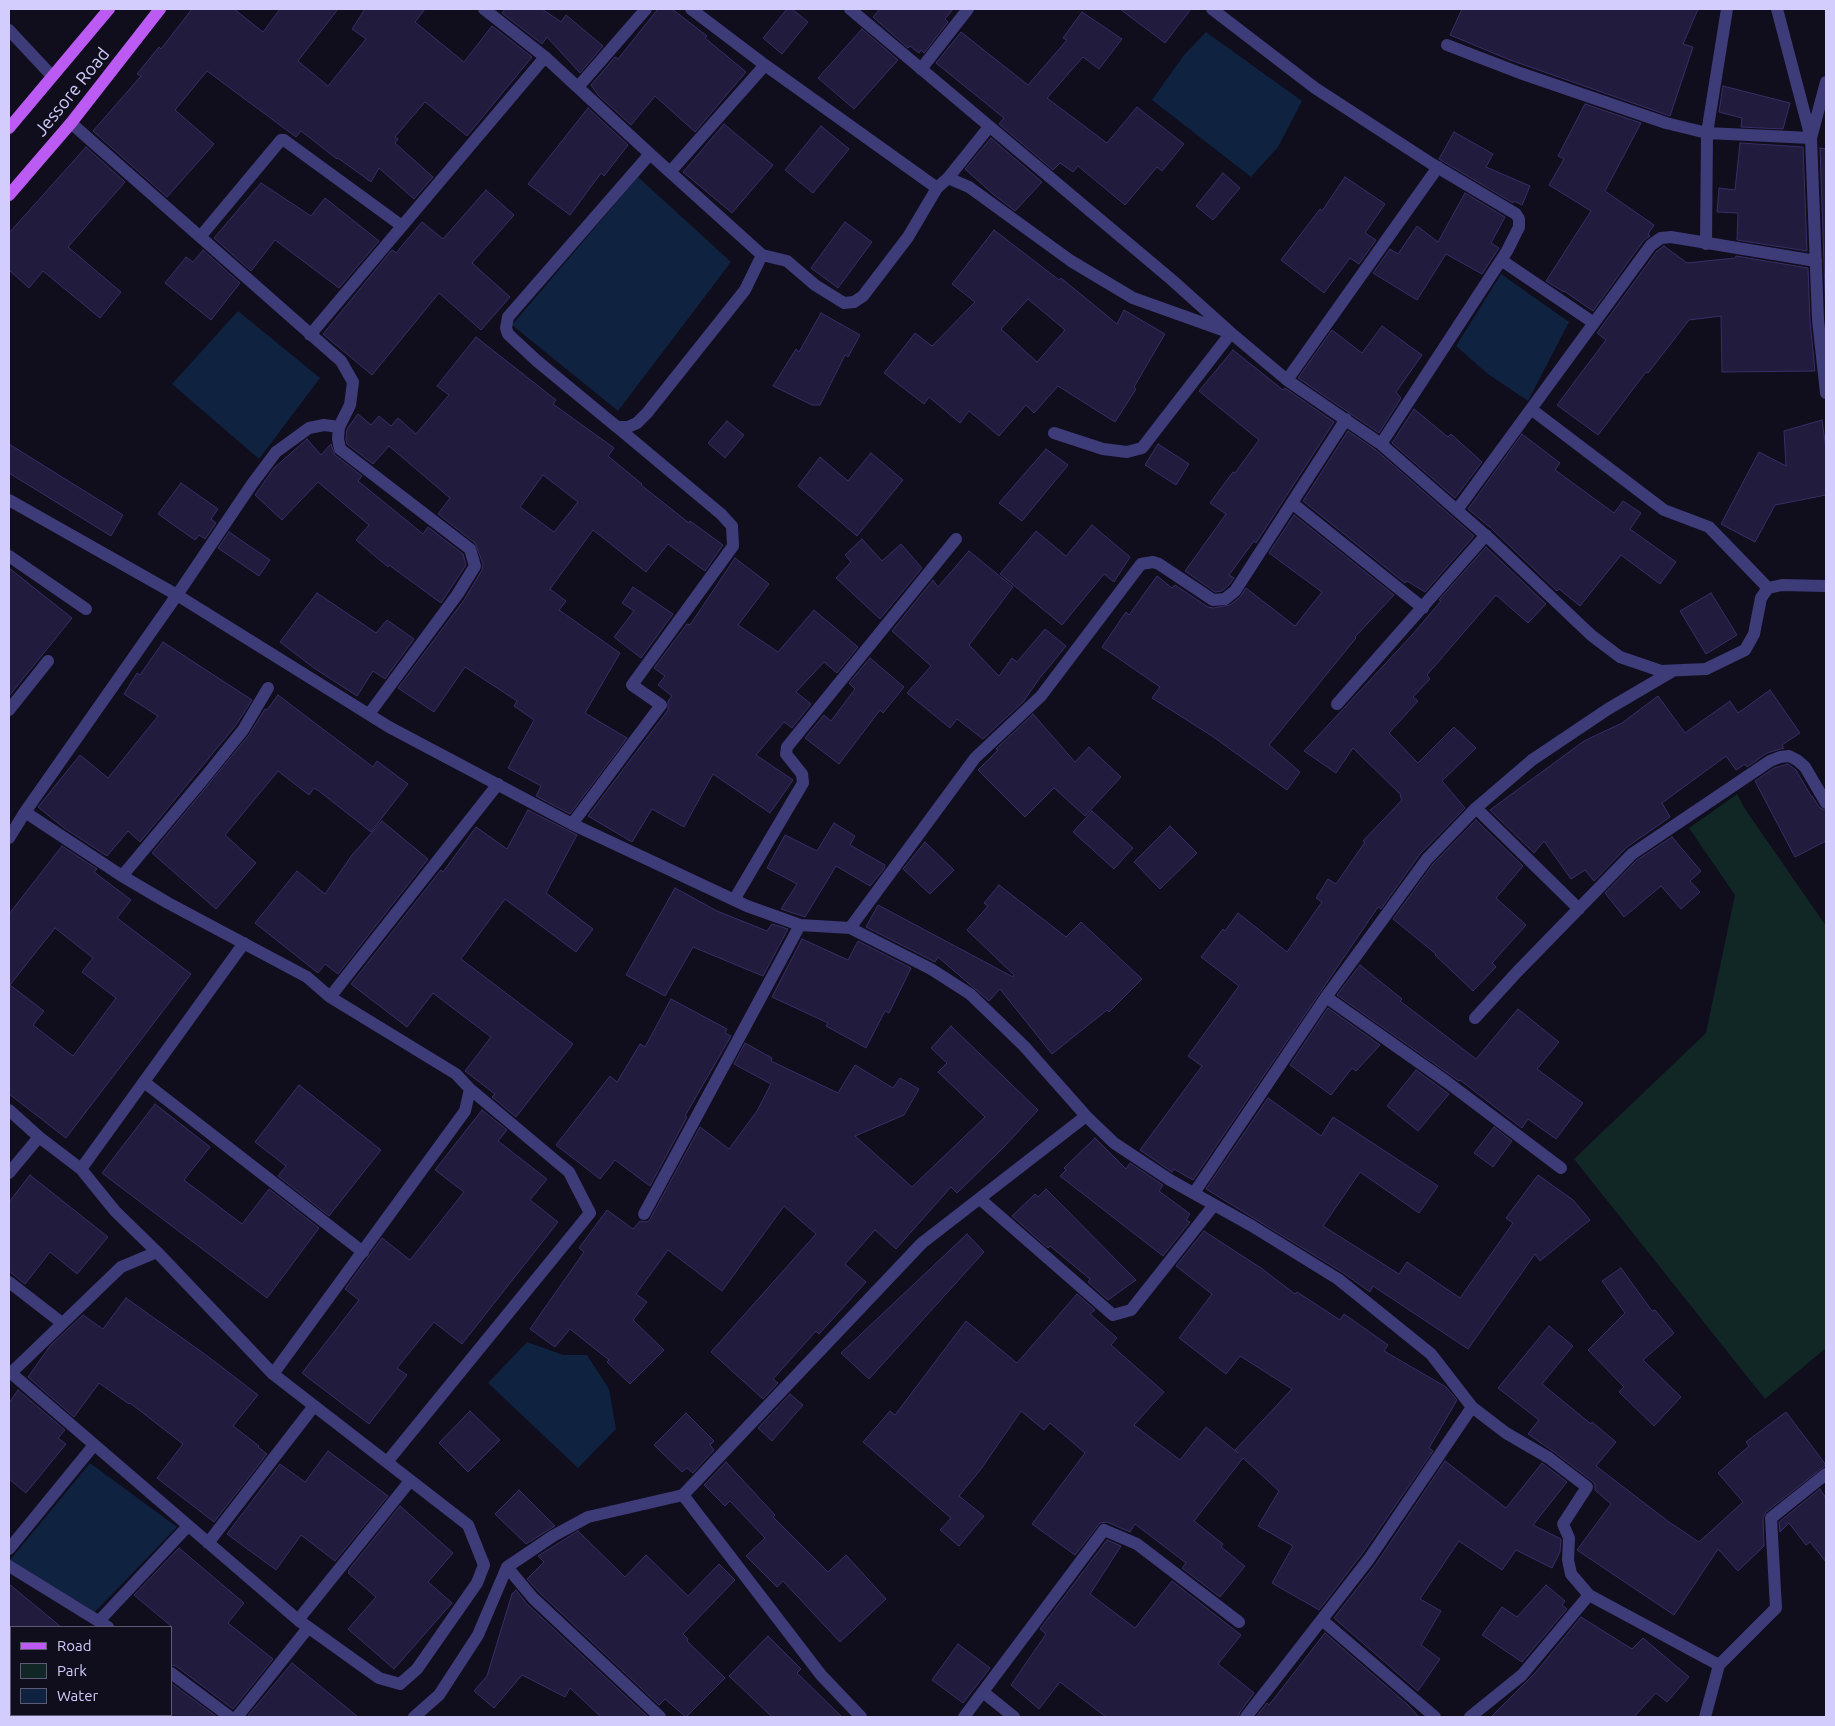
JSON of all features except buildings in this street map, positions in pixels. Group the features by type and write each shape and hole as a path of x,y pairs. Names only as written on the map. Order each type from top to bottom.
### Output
{"main road":[{"name":"Jessore Road","path":"9,128 109,9"},
{"name":"Jessore Road","path":"9,195 71,123 160,9"}],"street":[{"path":"486,9 545,57 762,255 787,261 815,285 844,303 854,302 863,296 908,237 938,188 989,127"},
{"path":"578,87 646,9"},
{"path":"691,9 765,65 938,188"},
{"path":"850,9 1288,380 1381,444 1486,535 1591,635 1620,657 1653,669 1671,672 1706,669 1745,650 1754,634 1761,598 1768,588 1782,585 1826,586"},
{"path":"920,69 968,9"},
{"path":"1212,9 1315,88 1438,167 1516,214 1519,218 1519,227 1501,260 1381,444"},
{"path":"1706,244 1706,133 1727,9"},
{"path":"1777,9 1811,138 1818,320 1826,394"},
{"path":"9,30 52,76"},
{"path":"1447,45 1520,73 1666,123 1706,133 1811,138"},
{"path":"310,335 545,57"},
{"path":"670,172 765,65"},
{"path":"1811,138 1826,82"},
{"path":"71,123 341,361 353,382 350,406 339,427 338,439 340,449 470,549 475,566 457,595 369,714"},
{"path":"200,237 281,140 284,140 402,226"},
{"path":"572,824 660,706 632,685 733,546 732,526 721,514 537,361 508,334 506,323 514,309 650,154"},
{"path":"1288,380 1438,167"},
{"path":"948,178 969,187 1071,261 1133,298 1231,333"},
{"path":"1457,510 1652,245 1661,238 1671,237 1816,261"},
{"path":"617,427 628,427 637,423 647,413 745,290 762,255"},
{"path":"1501,260 1594,324"},
{"path":"1054,433 1103,449 1127,452 1142,448 1231,333"},
{"path":"1531,409 1664,510 1709,527 1768,588"},
{"path":"850,928 975,758 1041,696 1141,564 1153,562 1159,564 1213,600 1225,599 1235,591 1346,419"},
{"path":"9,838 246,492 276,452 309,428 324,424 339,427"},
{"path":"9,500 177,595 389,727 572,824 734,900 800,925 850,928 931,969 970,994 1024,1046 1086,1116 1114,1143 1170,1180 1252,1226 1338,1279 1431,1354 1472,1407 1506,1432 1549,1458 1587,1488 1563,1524 1569,1538 1568,1560 1571,1574 1589,1595 1719,1665"},
{"path":"1292,503 1422,608"},
{"path":"1338,704 1486,535"},
{"path":"734,900 803,783 802,774 786,754 787,747 956,539"},
{"path":"9,556 86,609"},
{"path":"9,710 48,661"},
{"path":"1194,1193 1326,997 1427,859 1476,808 1532,760 1608,709 1671,672"},
{"path":"122,876 243,730 268,688"},
{"path":"1475,1018 1632,854 1770,761 1789,756 1805,767 1826,803"},
{"path":"330,997 498,784"},
{"path":"1476,808 1579,909"},
{"path":"25,812 122,876 168,903 307,977 330,997 456,1074 470,1089 569,1172 590,1214 386,1462"},
{"path":"644,1214 800,925"},
{"path":"81,1169 244,943"},
{"path":"1326,997 1446,1082 1561,1168"},
{"path":"144,1082 363,1252"},
{"path":"273,1374 465,1111 470,1089"},
{"path":"9,1110 39,1137 81,1169 114,1211 157,1252 273,1374 468,1525 484,1565 477,1584 417,1669 400,1684 379,1678 303,1624 10,1372 121,1267 157,1252"},
{"path":"414,1717 439,1695 478,1635 507,1568 553,1536 588,1518 683,1495 922,1243 1086,1116"},
{"path":"9,1173 39,1137"},
{"path":"980,1199 1113,1315 1131,1310 1214,1205"},
{"path":"9,1282 62,1323"},
{"path":"208,1543 314,1406"},
{"path":"1246,1717 1369,1559 1472,1407"},
{"path":"9,1550 94,1445"},
{"path":"1705,1717 1719,1665 1776,1608 1771,1518 1826,1474"},
{"path":"237,1717 303,1624 410,1480"},
{"path":"683,1495 821,1675 861,1717"},
{"path":"9,1566 103,1624 188,1526"},
{"path":"964,1717 1104,1530 1137,1544 1239,1622"},
{"path":"507,1568 533,1598 660,1717"},
{"path":"1470,1717 1522,1675 1589,1595"},
{"path":"1322,1620 1435,1717"},
{"path":"172,1674 230,1717"},
{"path":"983,1692 1014,1717"}],"green space":[{"path":"1737,794 1745,809 1826,926 1826,1348 1765,1399 1574,1159 1706,1033 1735,895 1689,828"}],"water":[{"path":"1206,32 1302,101 1278,147 1251,177 1152,100 1184,55"},
{"path":"638,177 731,262 618,411 512,325"},
{"path":"1501,274 1569,322 1528,401 1488,374 1456,346"},
{"path":"238,311 320,378 259,459 172,384"},
{"path":"527,1342 563,1355 587,1355 609,1389 616,1429 578,1468 488,1383"},
{"path":"90,1463 177,1527 95,1612 10,1560"}]}
